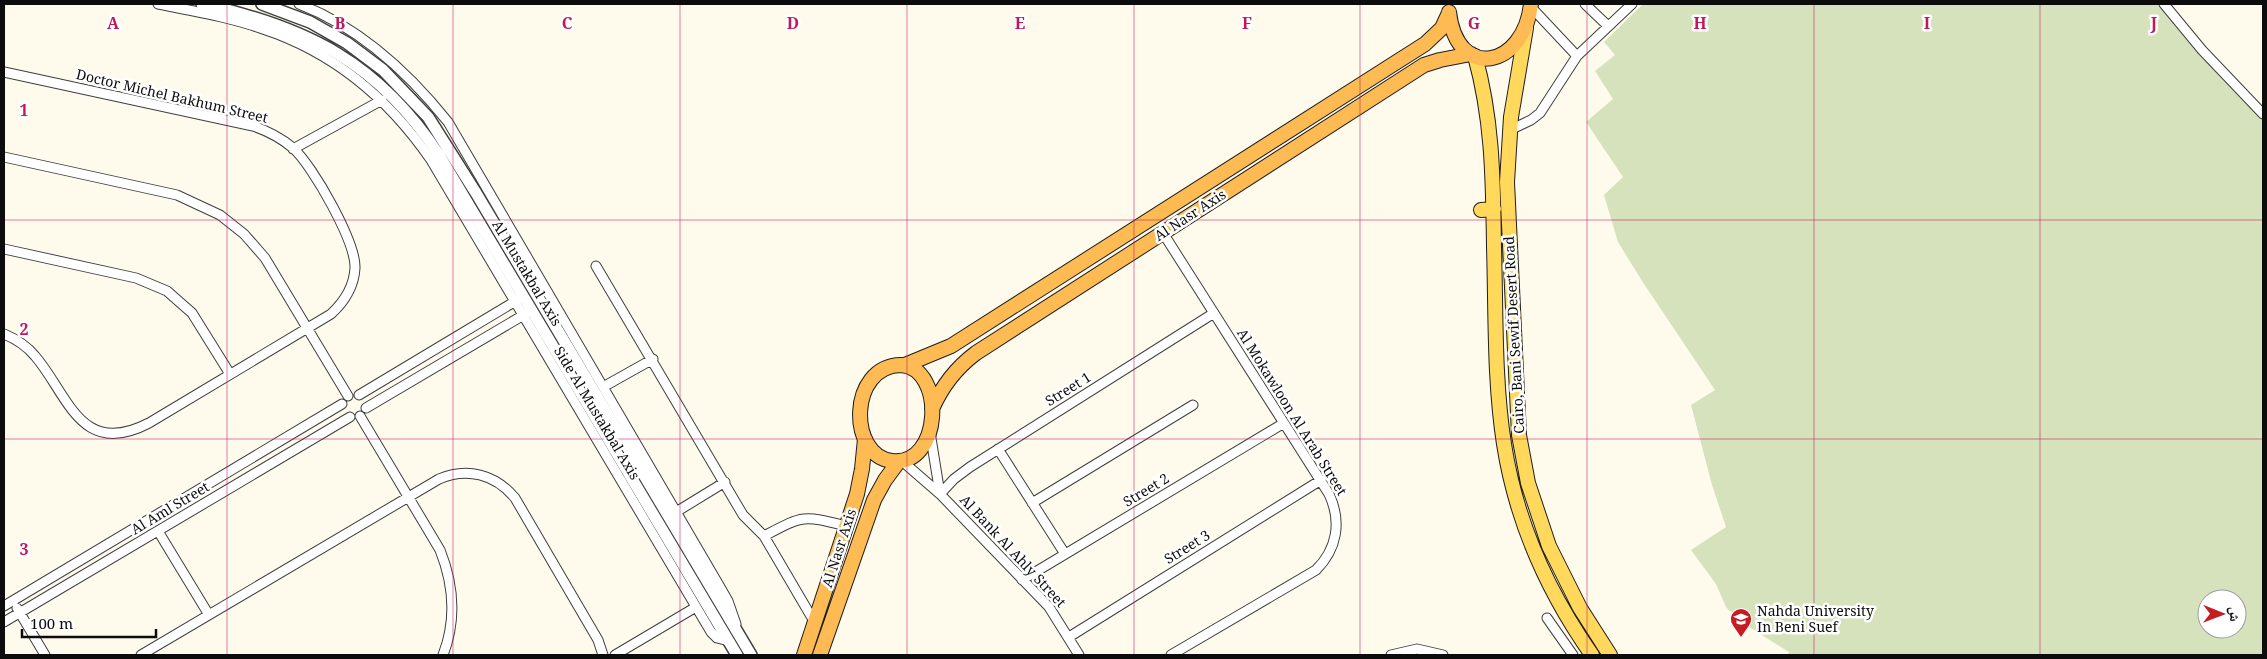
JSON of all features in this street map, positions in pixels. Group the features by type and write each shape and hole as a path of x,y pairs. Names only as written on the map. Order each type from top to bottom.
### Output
{"highway":[{"name":"Al Nasr Axis","path":"932,409 947,381 968,359 1424,66 1440,60 1473,55 1488,58 1506,53 1516,44 1526,25 1531,5"},
{"name":"Al Nasr Axis","path":"905,365 951,346 1425,44 1442,28 1449,6"},
{"path":"1449,6 1456,38 1473,55"},
{"path":"905,365 915,370 926,383 932,409 930,431 926,443 918,452 900,461 886,460 875,454 865,439 861,399 865,386 873,376 884,368 905,365"},
{"name":"Al Nasr Axis","path":"804,655 860,482 865,439"},
{"name":"Al Nasr Axis","path":"820,655 874,500 885,480 900,461"}],"main road":[{"name":"Cairo, Bani Sewif Desert Road","path":"1526,25 1517,71 1510,130 1507,182 1516,410 1523,459 1535,506 1550,546 1580,608 1610,655"},
{"name":"Cairo, Bani Sewif Desert Road","path":"1473,55 1489,122 1487,209 1500,416 1508,467 1520,514 1537,559 1559,603 1592,655"}],"street":[{"path":"158,4 247,24 291,40 332,62 382,100 408,129 431,160 519,299"},
{"name":"Al Mustakbal Axis","path":"202,4 247,14 303,34 354,65 386,91 420,127 440,155 519,299 737,655"},
{"name":"Al Mustakbal Axis","path":"262,4 291,14 328,31 363,54 404,90 441,135 534,282 542,304 680,526 751,655"},
{"name":"Side Al Mustakbal Axis","path":"298,4 326,17 370,44 409,77 429,99 464,148 534,282 603,387 676,512 680,526"},
{"path":"1585,4 1608,26"},
{"path":"1510,130 1531,120 1540,113 1577,56 1632,4"},
{"path":"2164,4 2202,50 2263,114"},
{"path":"1531,5 1577,56"},
{"name":"Doctor Michel Bakhum Street","path":"4,72 253,126 279,138 293,149 311,171 348,237 355,258 354,279 345,299 331,314 139,428 128,431 107,432 96,429 78,418 70,410 36,357 24,346 4,334"},
{"path":"293,149 382,100"},
{"path":"4,157 177,195 206,207 233,224 255,245 274,271 348,396"},
{"name":"Al Mokawloon Al Arab Street","path":"1163,232 1333,502 1337,527 1331,551 1322,564 1310,574 1171,655"},
{"path":"4,249 136,278 167,291 192,313 230,374"},
{"path":"596,266 743,515 764,536 815,623"},
{"path":"534,282 519,299 359,395 348,396 342,404 343,410 350,417 363,412 542,304"},
{"name":"Side Al Mustakbal Axis","path":"527,312 712,634 729,641"},
{"name":"Street 1","path":"940,494 962,472 1214,313"},
{"path":"603,387 652,359"},
{"path":"359,395 364,399 363,412 408,497 440,550 450,581 452,614 451,630 444,655"},
{"name":"Al Aml Street","path":"4,606 342,404"},
{"path":"1032,503 1193,404"},
{"name":"Al Aml Street","path":"4,622 350,417"},
{"name":"Street 2","path":"1022,580 1284,423"},
{"name":"Al Bank Al Ahly Street","path":"930,431 940,494"},
{"path":"998,449 1064,554"},
{"name":"Al Bank Al Ahly Street","path":"900,461 940,494 1049,607 1079,655"},
{"path":"147,654 408,497 439,479 456,473 484,475 501,484 515,498 598,640 603,655"},
{"name":"Street 3","path":"1069,637 1320,480"},
{"path":"676,512 725,482"},
{"path":"764,536 802,518 811,518 846,526"},
{"path":"158,531 209,615"},
{"path":"12,601 44,655"},
{"path":"615,655 696,607"},
{"path":"1547,618 1573,655"},
{"path":"1391,655 1417,649 1443,655"}],"green space":[{"path":"1643,4 2160,4 2195,49 2263,116 2263,655 1788,655 1789,652 1741,622 1726,607 1716,584 1691,550 1726,527 1712,485 1691,405 1715,390 1618,242 1604,195 1623,177 1586,122 1613,99 1595,71 1615,55 1604,42"}],"place":[{"name":"Nahda University In Beni Suef","path":"1741,638"}]}
